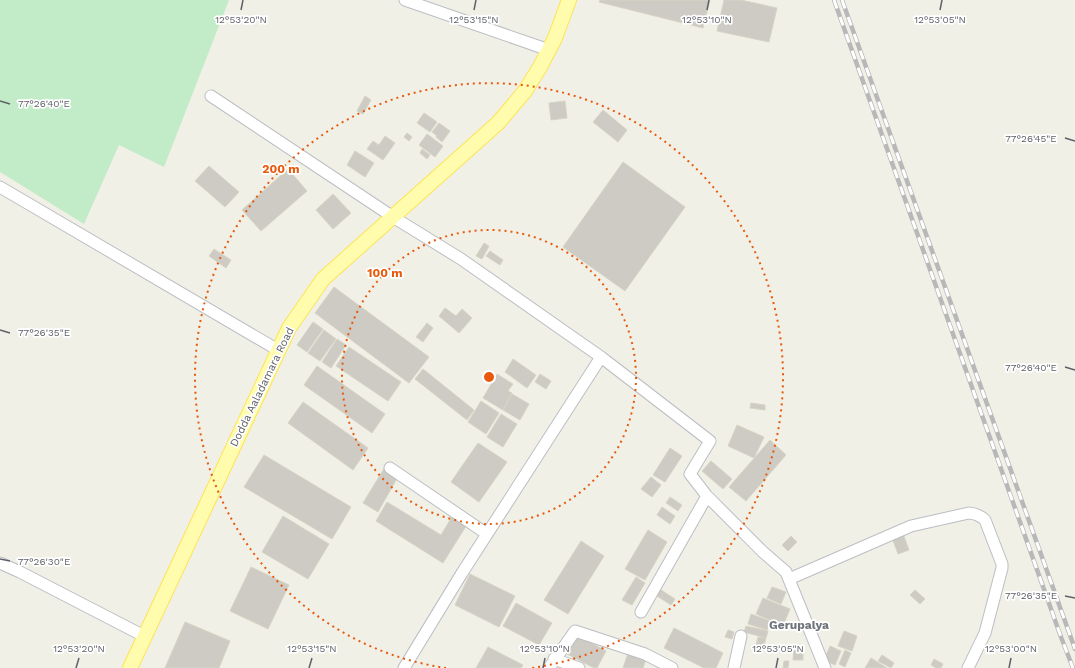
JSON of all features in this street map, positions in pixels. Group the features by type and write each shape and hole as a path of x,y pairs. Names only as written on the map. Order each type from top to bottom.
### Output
{"main road":[{"name":"Dodda Aaladamara Road","path":"130,668 288,328 323,279 498,123 525,91 540,68 560,27 570,0"}],"street":[{"path":"405,0 549,50"},
{"path":"211,96 393,217 461,260 601,357 710,441 690,474 708,496 763,552 786,572 825,668"},
{"path":"0,187 278,350"},
{"path":"404,668 487,534 601,357"},
{"path":"390,468 487,534"},
{"path":"641,612 708,496"},
{"path":"789,579 911,526 973,513 985,520 1002,564 1002,568 984,636 968,668"},
{"path":"0,563 144,636"},
{"path":"579,668 552,663 575,631 645,654 672,668"},
{"path":"734,668 740,636"}],"green space":[{"path":"0,0 229,0 164,167 119,145 84,224 0,172"}],"building":[{"path":"600,0 710,0 703,28 599,2"},
{"path":"724,0 741,0 777,8 769,42 717,31"},
{"path":"365,96 371,100 363,114 357,111"},
{"path":"565,101 567,118 551,120 549,103"},
{"path":"603,110 627,130 618,142 593,122"},
{"path":"424,113 437,122 430,132 417,123"},
{"path":"439,123 450,131 442,142 432,132"},
{"path":"407,133 412,137 409,141 404,137"},
{"path":"427,134 443,146 435,157 419,145"},
{"path":"385,136 395,143 383,160 367,149 373,141 379,145"},
{"path":"422,149 430,155 427,159 420,153"},
{"path":"355,151 374,163 365,177 347,165"},
{"path":"623,162 685,207 625,291 563,247"},
{"path":"209,166 239,192 225,207 195,181"},
{"path":"288,169 307,191 261,231 242,210"},
{"path":"333,194 351,213 333,229 316,210"},
{"path":"484,243 489,246 482,259 476,256"},
{"path":"214,249 231,260 226,268 209,256"},
{"path":"490,251 503,260 500,265 486,256"},
{"path":"334,287 429,357 409,383 315,313"},
{"path":"445,308 456,316 462,309 472,318 459,333 439,316"},
{"path":"313,322 323,329 307,352 297,345"},
{"path":"427,323 433,328 423,342 416,337"},
{"path":"324,330 336,339 320,361 308,353"},
{"path":"337,339 346,345 331,368 322,362"},
{"path":"349,347 401,382 388,401 336,366"},
{"path":"513,359 536,375 527,388 505,372"},
{"path":"317,366 385,414 372,433 304,385"},
{"path":"423,369 474,410 467,420 415,379"},
{"path":"497,374 513,384 508,391 512,393 503,410 483,398"},
{"path":"540,374 551,381 546,389 535,382"},
{"path":"512,394 529,404 520,420 503,410"},
{"path":"481,401 499,413 486,434 468,422"},
{"path":"303,402 368,448 353,470 288,423"},
{"path":"751,403 765,405 765,410 750,408"},
{"path":"501,414 517,424 503,447 487,437"},
{"path":"737,425 764,437 754,458 728,446"},
{"path":"770,440 786,455 746,501 729,487"},
{"path":"478,443 507,462 479,502 451,482"},
{"path":"670,448 682,456 665,482 653,475"},
{"path":"264,455 351,507 332,539 244,487"},
{"path":"711,461 732,479 723,489 702,471"},
{"path":"385,467 399,475 378,512 363,503"},
{"path":"651,477 661,485 652,497 641,489"},
{"path":"670,497 682,505 678,511 666,503"},
{"path":"387,502 441,535 453,515 468,523 443,563 376,521"},
{"path":"662,507 675,516 670,524 657,515"},
{"path":"283,516 329,544 308,579 262,552"},
{"path":"648,530 667,542 645,580 625,569"},
{"path":"902,531 909,550 898,554 891,535"},
{"path":"791,536 797,542 788,551 782,545"},
{"path":"581,541 604,556 568,614 544,600"},
{"path":"251,567 289,585 268,629 230,611"},
{"path":"470,574 515,596 499,627 455,605"},
{"path":"636,577 645,583 632,605 622,600"},
{"path":"772,587 786,592 781,604 767,598"},
{"path":"658,588 675,599 671,605 654,594"},
{"path":"915,590 925,599 920,604 910,595"},
{"path":"763,598 790,609 783,626 756,614"},
{"path":"516,603 552,623 539,645 503,626"},
{"path":"751,614 770,621 767,630 748,624"},
{"path":"185,622 230,641 219,668 165,668"},
{"path":"746,626 768,631 766,638 744,632"},
{"path":"674,628 723,653 716,668 704,668 664,648"},
{"path":"728,630 734,632 732,639 725,637"},
{"path":"844,631 857,636 852,651 838,646"},
{"path":"577,635 606,651 597,668 594,668 567,654"},
{"path":"758,637 766,638 763,650 755,649"},
{"path":"830,646 841,651 835,665 824,660"},
{"path":"488,647 523,665 521,668 476,668"},
{"path":"794,648 803,648 803,660 793,660"},
{"path":"845,650 851,653 845,667 839,664"},
{"path":"628,653 646,659 643,668 623,668"},
{"path":"882,655 894,663 891,668 878,661"},
{"path":"871,658 887,668 865,668"},
{"path":"934,659 943,664 941,668 936,668 931,665"},
{"path":"784,661 789,661 788,668 783,668"}],"railway":[{"path":"834,0 1073,668"},
{"path":"842,0 1075,649"}],"district":[{"name":"Gerupalya","path":"799,625"}]}
